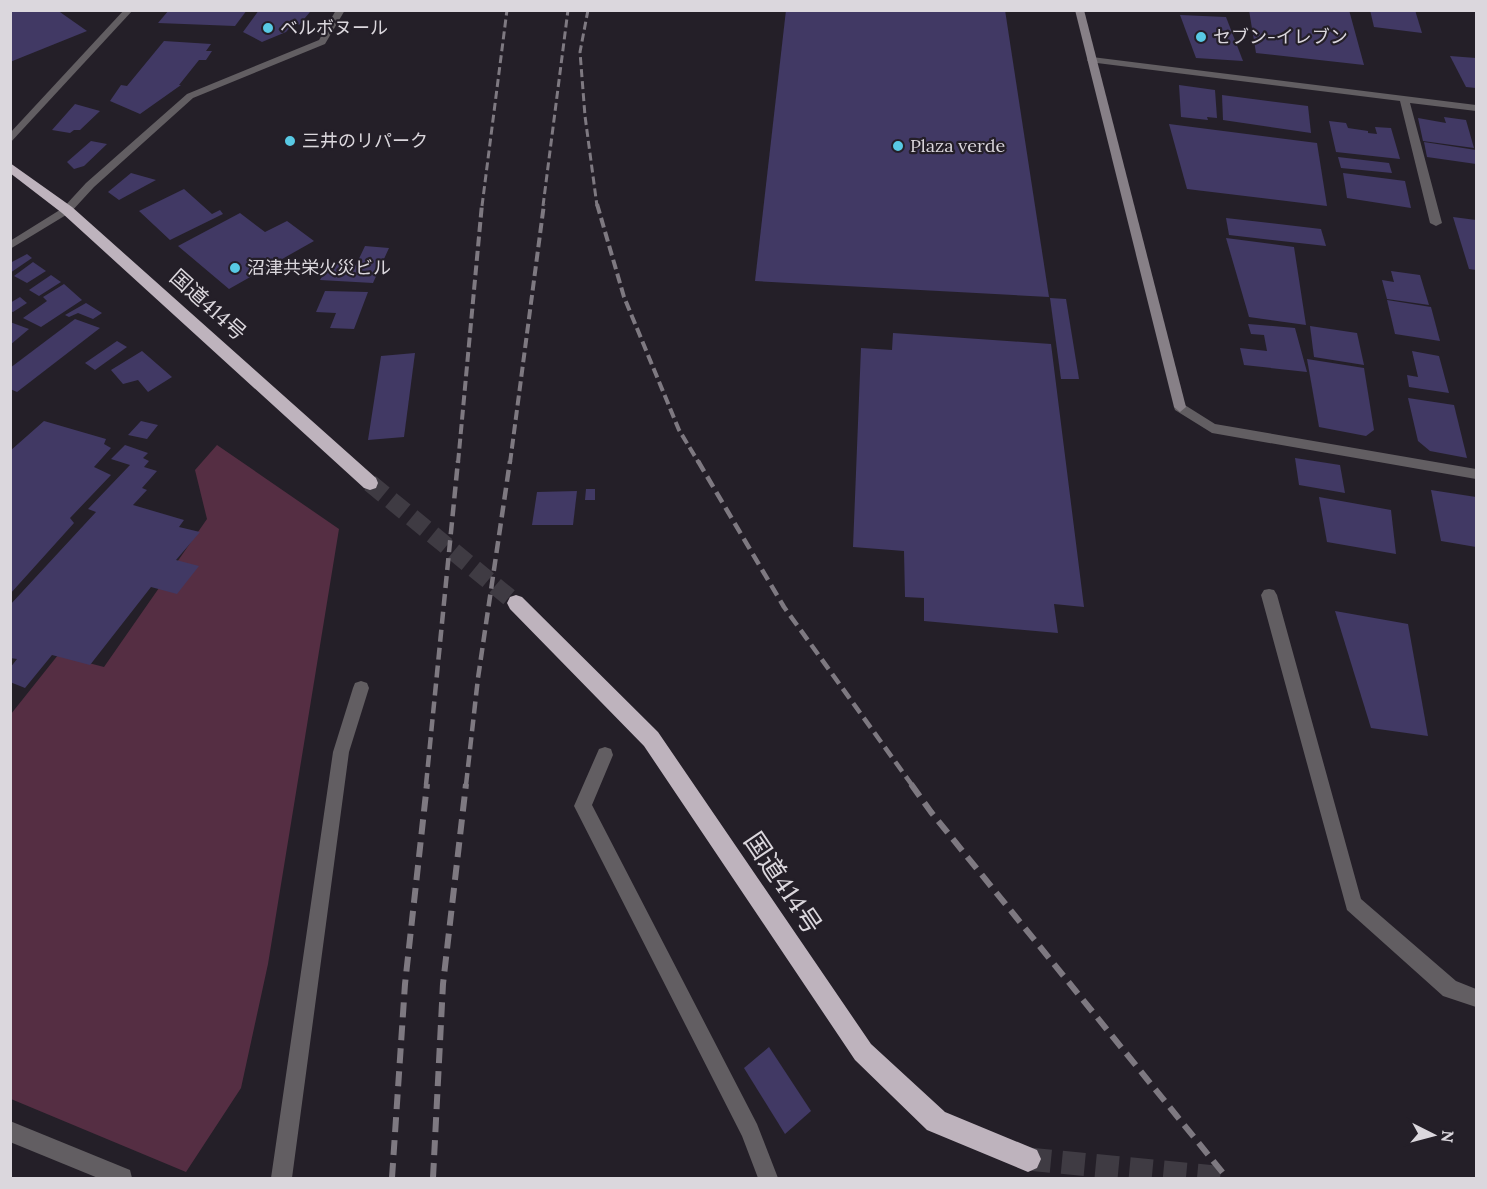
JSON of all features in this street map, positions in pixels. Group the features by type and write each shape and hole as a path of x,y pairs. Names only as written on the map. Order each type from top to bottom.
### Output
{"highway":[{"name":"国道414号","path":"10,167 67,210 370,483"},
{"name":"国道414号","path":"516,603 651,739 863,1052 936,1121 1028,1159"}],"street":[{"path":"10,140 129,10"},
{"path":"10,246 67,210 90,185 190,96 322,42 341,10"},
{"path":"1079,10 1180,407 1212,428 1476,474"},
{"path":"1092,60 1476,108"},
{"path":"1404,99 1436,224"},
{"path":"1269,595 1353,904 1450,989 1476,998"},
{"path":"281,1179 341,752 361,688"},
{"path":"605,755 582,806 750,1131 768,1179"},
{"path":"10,1131 123,1179"}],"shaded area":[{"path":"217,445 339,529 268,964 241,1088 186,1172 11,1099 11,714 58,655 104,667 207,519 195,470"}],"building":[{"path":"10,10 57,10 87,31 10,62"},
{"path":"169,10 247,10 235,26 158,23"},
{"name":"ベルボヌール","path":"259,10 310,12 299,25 293,24 286,32 262,42 243,32"},
{"name":"Plaza verde","path":"786,10 1005,10 1049,297 755,281"},
{"path":"1249,10 1349,10 1364,65 1256,53"},
{"path":"1370,10 1415,10 1422,33 1374,27"},
{"path":"1180,15 1226,17 1243,61 1196,58"},
{"path":"164,41 211,44 206,51 212,51 206,60 199,60 179,85 181,85 140,114 110,101 121,85 127,86"},
{"path":"1450,56 1476,58 1476,88 1466,87"},
{"path":"1179,85 1215,90 1217,118 1207,117 1208,120 1181,117"},
{"path":"1222,95 1308,106 1311,133 1223,120"},
{"path":"75,104 100,111 80,130 70,133 52,130"},
{"path":"1444,117 1466,120 1474,148 1423,141 1418,118 1446,123"},
{"path":"1329,121 1346,123 1348,128 1368,131 1368,133 1377,134 1375,127 1391,128 1400,159 1336,152"},
{"path":"1169,124 1317,143 1327,206 1187,189"},
{"path":"91,141 107,144 84,166 74,169 67,162"},
{"path":"1424,142 1476,150 1476,164 1427,157"},
{"path":"1338,157 1389,163 1392,173 1341,168"},
{"path":"131,173 156,180 119,200 108,192"},
{"path":"1343,173 1405,181 1411,208 1347,198"},
{"path":"184,189 212,214 220,210 223,214 170,240 139,211"},
{"name":"沼津共栄火災ビル","path":"240,213 265,232 287,221 314,241 229,289 178,246"},
{"path":"1453,217 1476,220 1476,270 1469,269"},
{"path":"1226,218 1321,229 1326,246 1229,235"},
{"path":"1226,238 1294,247 1306,325 1249,317"},
{"path":"365,246 389,248 373,283 320,280 329,263 356,265"},
{"path":"27,254 32,258 10,273 10,263"},
{"path":"33,262 46,271 27,283 14,276"},
{"path":"1391,271 1420,275 1429,305 1387,299 1382,280 1394,282"},
{"path":"51,275 61,282 39,296 29,290"},
{"path":"64,284 82,300 41,327 23,318 47,301 43,297"},
{"path":"325,291 368,292 354,329 330,328 336,313 316,312"},
{"path":"20,297 27,303 13,312 10,311 10,303"},
{"path":"1050,298 1066,299 1079,379 1061,379"},
{"path":"1387,300 1431,307 1440,341 1395,334"},
{"path":"86,303 102,313 93,319 78,313 69,317 65,315"},
{"path":"75,319 100,328 17,392 10,389 10,368"},
{"path":"10,322 29,329 10,345"},
{"path":"1248,324 1295,328 1307,372 1244,365 1240,348 1267,351 1264,335 1251,334"},
{"path":"1310,326 1357,333 1364,365 1314,357"},
{"path":"893,333 1051,344 1084,607 1054,604 1058,633 924,621 924,598 905,597 904,551 853,547 861,348 892,350"},
{"path":"117,341 127,347 95,370 85,363"},
{"path":"142,351 172,377 148,392 138,380 123,384 111,370"},
{"path":"1412,351 1439,356 1449,393 1409,387 1407,375 1418,377"},
{"path":"415,353 404,437 368,440 381,356"},
{"path":"1307,359 1364,368 1374,430 1366,436 1319,427"},
{"path":"1408,398 1454,405 1467,458 1430,451 1418,441"},
{"path":"44,421 106,439 104,444 111,448 94,467 111,475 70,518 74,523 10,594 10,451"},
{"path":"141,421 158,425 147,439 128,435"},
{"path":"125,445 148,453 143,458 149,461 144,467 157,471 142,488 147,490 133,505 184,520 179,527 200,532 176,560 199,566 177,594 151,587 90,665 52,655 25,688 10,682 10,668 17,659 10,658 10,605 96,512 88,509 130,465 111,459"},
{"path":"1295,458 1340,465 1345,493 1299,485"},
{"path":"586,489 595,489 595,500 585,500"},
{"path":"1431,490 1476,497 1476,547 1441,541"},
{"path":"577,491 573,525 532,525 537,492"},
{"path":"1319,497 1391,510 1396,554 1327,542"},
{"path":"1335,611 1408,624 1428,736 1371,728"},
{"path":"769,1047 811,1111 785,1134 744,1068"}],"tunnel":[{"path":"370,483 516,603"},
{"path":"1028,1159 1226,1178"}],"railway":[{"path":"482,206 507,10"},
{"path":"543,206 568,10"},
{"path":"588,10 580,52 585,116 597,206"},
{"path":"458,463 482,204"},
{"path":"510,463 544,204"},
{"path":"597,204 624,297 679,430 699,463"},
{"path":"426,785 458,461"},
{"path":"466,785 478,678 510,461"},
{"path":"698,461 784,607 912,785"},
{"path":"392,1178 405,984 427,784"},
{"path":"433,1178 443,984 466,784"},
{"path":"911,784 931,812 1227,1178"}],"place":[{"name":"ベルボヌール","path":"268,28"},
{"name":"セブン-イレブン","path":"1201,37"},
{"name":"三井のリパーク","path":"290,141"},
{"name":"Plaza verde","path":"898,146"},
{"name":"沼津共栄火災ビル","path":"235,268"}]}
